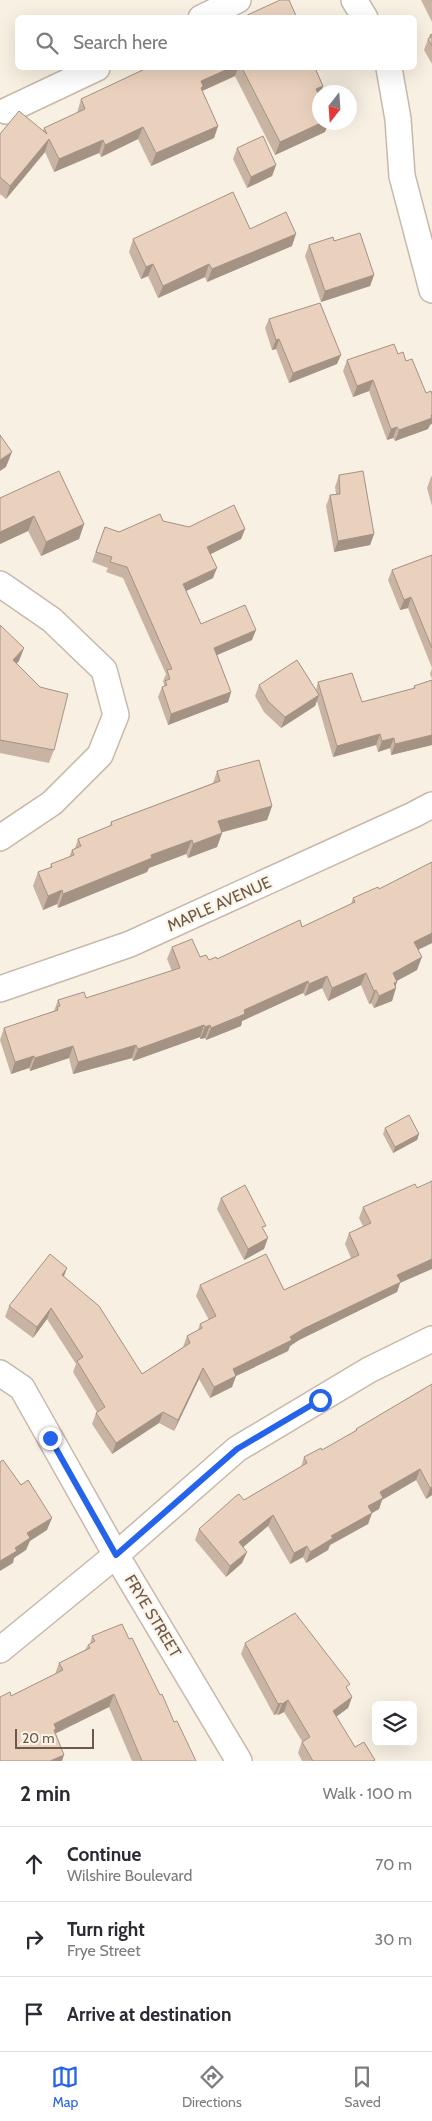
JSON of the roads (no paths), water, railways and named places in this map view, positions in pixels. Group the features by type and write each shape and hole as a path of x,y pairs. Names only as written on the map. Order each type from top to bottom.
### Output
{"street":[{"path":"207,15 238,0"},
{"path":"354,0 363,15"},
{"path":"6,111 93,70"},
{"path":"389,70 398,119 402,176 432,290"},
{"path":"0,584 52,620 104,670 116,714 100,755 52,803 0,838"},
{"name":"MAPLE AVENUE","path":"0,989 130,944 432,805"},
{"path":"0,1650 116,1555 237,1449 369,1370 432,1339"},
{"name":"FRYE STREET","path":"0,1373 22,1388 116,1555 239,1761"}]}
